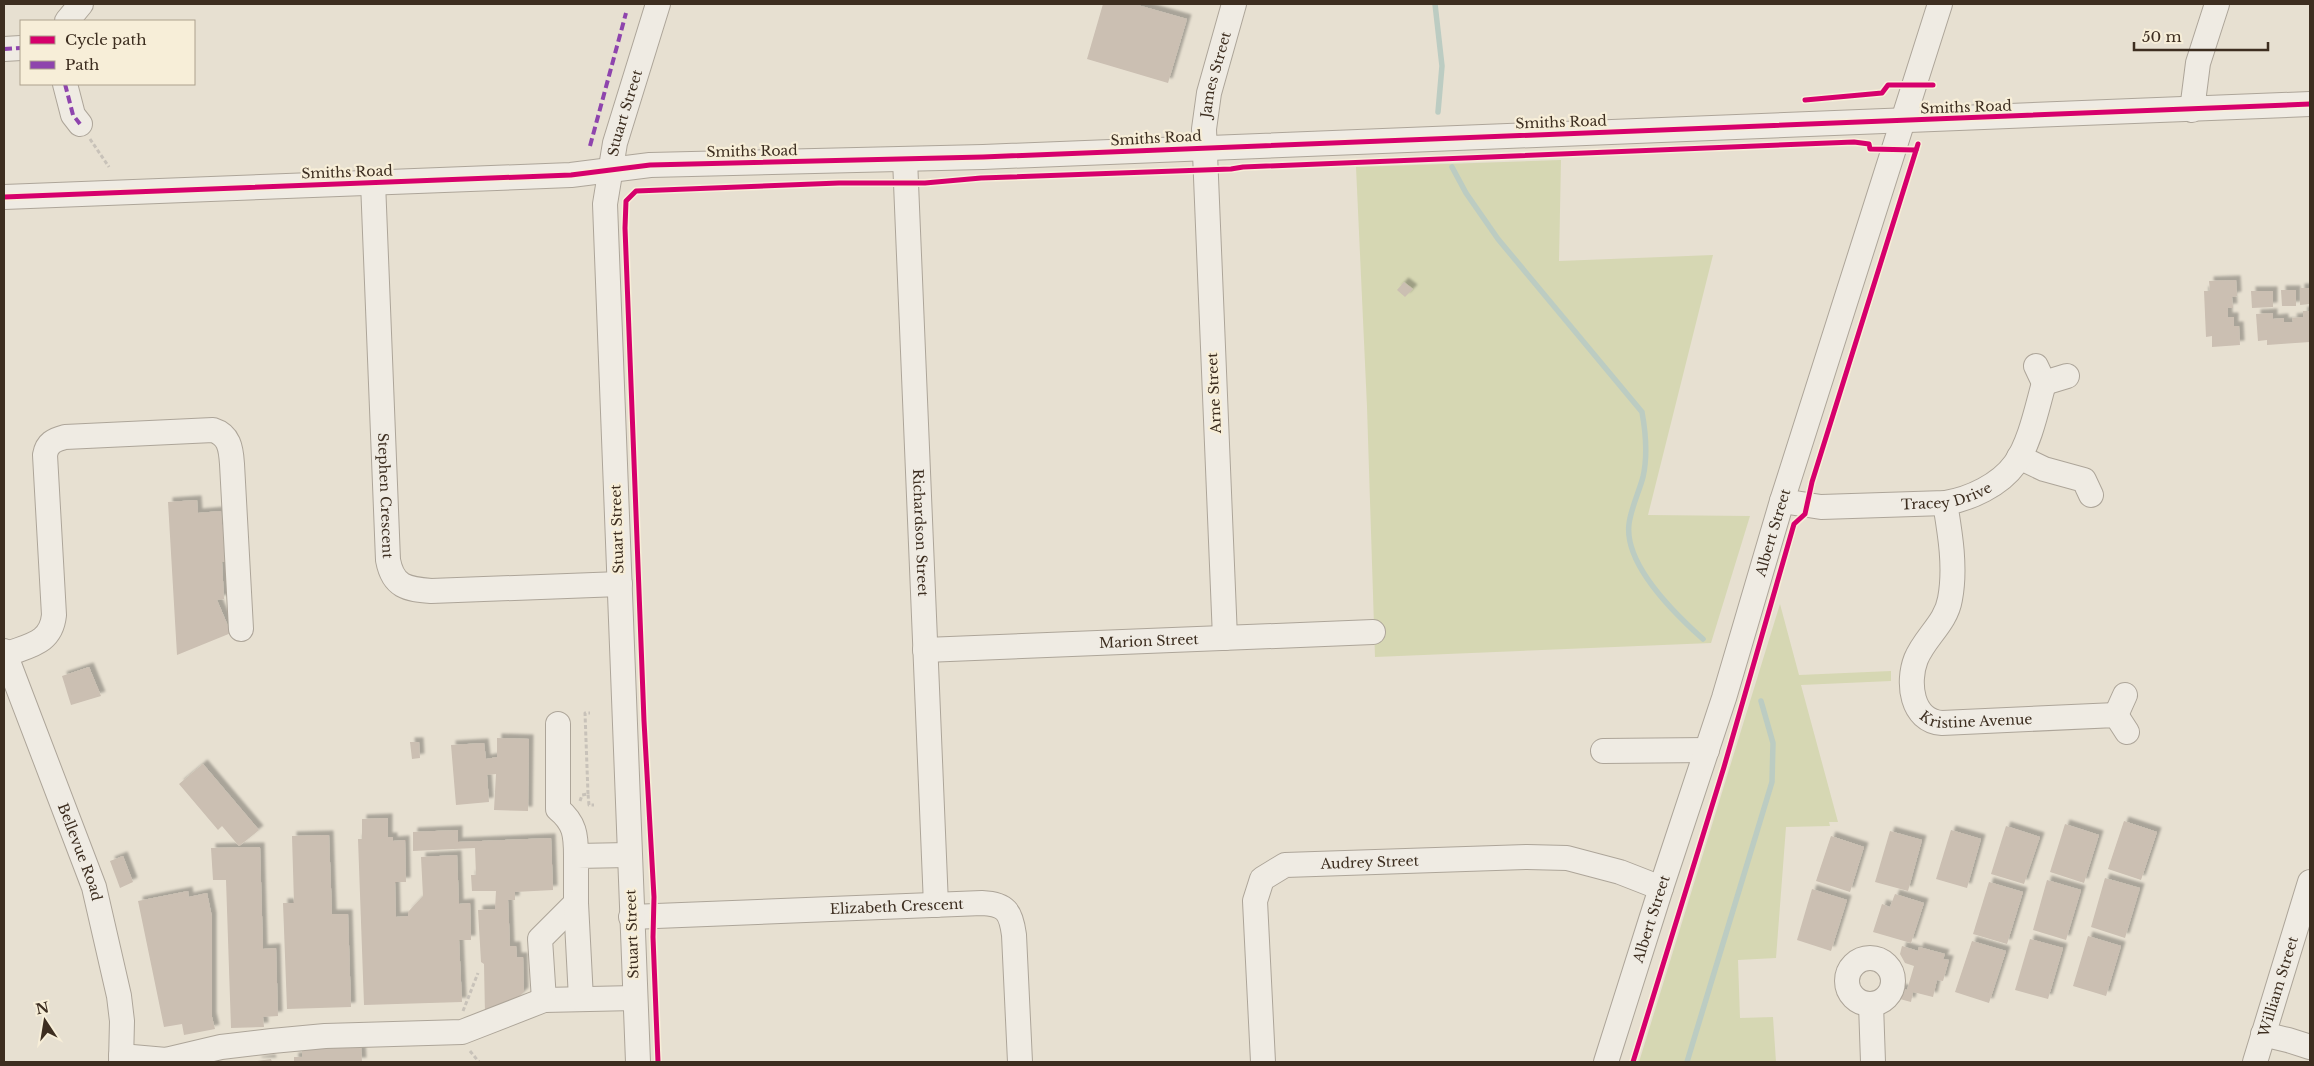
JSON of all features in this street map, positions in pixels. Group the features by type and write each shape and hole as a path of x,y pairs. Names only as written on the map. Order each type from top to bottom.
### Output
{"street":[{"path":"68,20 81,4"},
{"name":"Stuart Street","path":"638,1062 605,204 615,143 657,4"},
{"name":"James Street","path":"1204,147 1206,104 1234,4"},
{"name":"Albert Street","path":"1606,1062 1724,698 1782,502 1940,4"},
{"path":"2192,110 2198,63 2217,4"},
{"path":"4,49 20,48"},
{"path":"65,85 73,115 80,124"},
{"name":"Smiths Road","path":"4,197 571,175 650,165 905,159 2310,104"},
{"name":"Arne Street","path":"1204,147 1225,638"},
{"name":"Richardson Street","path":"905,159 936,905"},
{"name":"Stephen Crescent","path":"373,182 388,560 390,570 397,582 406,588 431,591 620,584"},
{"name":"Tracey Drive","path":"1782,502 1821,508 1945,503 1962,500 2002,476 2014,465 2019,457 2033,422 2040,375 2067,376"},
{"path":"4,653 45,638 53,628 54,615 45,455 46,447 54,440 65,437 213,430 224,436 231,450 241,630"},
{"path":"2019,457 2044,469 2091,481"},
{"name":"Kristine Avenue","path":"1945,503 1952,579 1950,600 1945,615 1916,659 1913,674 1914,697 1920,713 1926,719 1942,723 2123,714"},
{"name":"Marion Street","path":"926,650 1373,632"},
{"name":"Bellevue Road","path":"4,653 94,887 119,996 122,1022 121,1059"},
{"path":"558,724 558,810 571,822 576,833 576,903 581,999"},
{"path":"1603,751 1707,750"},
{"path":"576,856 629,855"},
{"name":"Audrey Street","path":"1263,1062 1255,901 1262,879 1285,865 1527,857 1567,858 1620,872 1661,888"},
{"name":"William Street","path":"2255,1062 2310,882"},
{"path":"544,1000 540,939 576,903"},
{"name":"Elizabeth Crescent","path":"631,917 991,903 999,905 1010,916 1014,935 1020,1062"},
{"path":"121,1059 166,1060 221,1048 325,1036 462,1032 544,1000 635,998"},
{"path":"1871,1004 1873,1062"},
{"path":"2263,1034 2310,1048"}],"path":[{"path":"80,124 109,167"},
{"path":"590,713 585,714 589,806 594,805"},
{"path":"462,1016 463,1007 478,973"}],"green space":[{"path":"1561,160 1559,261 1713,255 1648,515 1750,516 1711,643 1375,657 1367,407 1356,167"},
{"path":"1780,604 1799,675 1891,671 1891,681 1801,685 1838,822 1829,822 1830,826 1786,827 1776,958 1738,960 1740,1018 1773,1017 1776,1062 1639,1062"}],"building":[{"path":"1103,4 1134,4 1187,19 1168,83 1087,59"},
{"path":"2236,280 2237,296 2232,297 2233,308 2228,308 2228,317 2234,317 2234,326 2239,326 2240,345 2212,347 2212,336 2206,337 2204,291 2210,291 2209,281"},
{"path":"1404,282 1413,289 1405,297 1397,290"},
{"path":"2300,288 2310,288 2310,304 2300,305"},
{"path":"2281,290 2296,290 2296,306 2282,306"},
{"path":"2251,291 2273,291 2273,307 2252,308"},
{"path":"2303,311 2310,311 2310,342 2267,345 2267,340 2258,341 2256,314 2273,313 2273,319 2284,318 2284,322 2293,322 2292,318 2303,317"},
{"path":"197,500 198,513 221,511 222,525 230,524 232,561 222,562 224,599 217,600 231,633 177,655 168,502"},
{"path":"89,667 101,696 71,705 62,676"},
{"path":"497,738 529,739 528,811 494,810 496,774 487,775 489,802 456,805 451,745 484,743 486,759 497,757"},
{"path":"410,742 419,742 420,758 412,759"},
{"path":"203,764 259,830 239,846 222,826 218,830 179,784"},
{"path":"388,818 388,837 393,837 393,841 405,840 406,882 395,882 396,917 408,916 408,912 423,896 421,857 457,855 459,904 470,903 471,940 459,940 462,1002 364,1005 358,839 362,839 362,819"},
{"path":"2124,821 2157,832 2141,880 2108,869"},
{"path":"2065,824 2099,835 2084,883 2050,872"},
{"path":"2006,826 2040,837 2024,884 1991,874"},
{"path":"458,830 458,842 551,838 553,890 515,892 515,900 508,900 510,946 516,946 517,957 523,957 524,992 499,1015 485,1015 484,964 481,962 478,910 495,909 496,891 472,891 471,875 476,875 475,848 413,851 413,832"},
{"path":"1951,830 1981,839 1967,888 1936,879"},
{"path":"1890,831 1922,840 1908,891 1875,882"},
{"path":"329,835 332,914 348,914 351,1007 287,1009 283,903 294,903 292,836"},
{"path":"1831,836 1864,847 1850,892 1816,881"},
{"path":"260,847 263,949 276,948 278,1016 263,1017 264,1027 231,1028 226,880 213,880 211,848"},
{"path":"123,856 133,882 120,888 110,861"},
{"path":"2105,878 2140,888 2125,938 2091,927"},
{"path":"2047,880 2081,890 2066,940 2033,930"},
{"path":"1989,882 2023,892 2007,944 1973,934"},
{"path":"1812,889 1847,900 1831,951 1797,940"},
{"path":"188,891 189,897 207,893 212,917 212,1017 215,1029 184,1035 182,1024 164,1027 138,901"},
{"path":"1895,894 1924,903 1911,943 1873,932 1882,904 1890,907"},
{"path":"2088,936 2121,946 2106,996 2073,986"},
{"path":"2030,939 2063,948 2048,999 2015,990"},
{"path":"1972,941 2006,951 1989,1003 1955,992"},
{"path":"1902,946 1918,951 1919,947 1945,954 1943,959 1949,960 1943,981 1937,980 1933,997 1913,992 1911,1002 1896,998 1899,988 1907,990 1914,966 1905,963 1900,954"},
{"path":"361,1046 362,1062 294,1062 294,1057 302,1057 302,1049"},
{"path":"271,1059 272,1062 257,1062 257,1061"}],"waterway":[{"path":"1435,4 1442,66 1438,112"},
{"path":"1452,167 1466,193 1498,239 1642,412 1646,461 1630,518 1630,540 1635,556 1654,588 1703,639"},
{"path":"1687,1062 1772,782 1773,743 1761,701"}],"marked path":[{"path":"590,146 626,13"},
{"path":"4,49 20,48"},
{"path":"65,85 73,115 80,124"}],"cycle path":[{"path":"1805,100 1882,93 1888,85 1933,85"},
{"path":"4,197 571,175 650,165 983,157 2310,104"},
{"path":"658,1062 653,937 654,897 644,721 625,228 626,201 636,191 839,183 925,183 981,178 1854,142 1869,144 1870,149 1916,150"},
{"path":"1633,1062 1724,767 1794,524 1805,514 1812,482 1918,144"}]}
